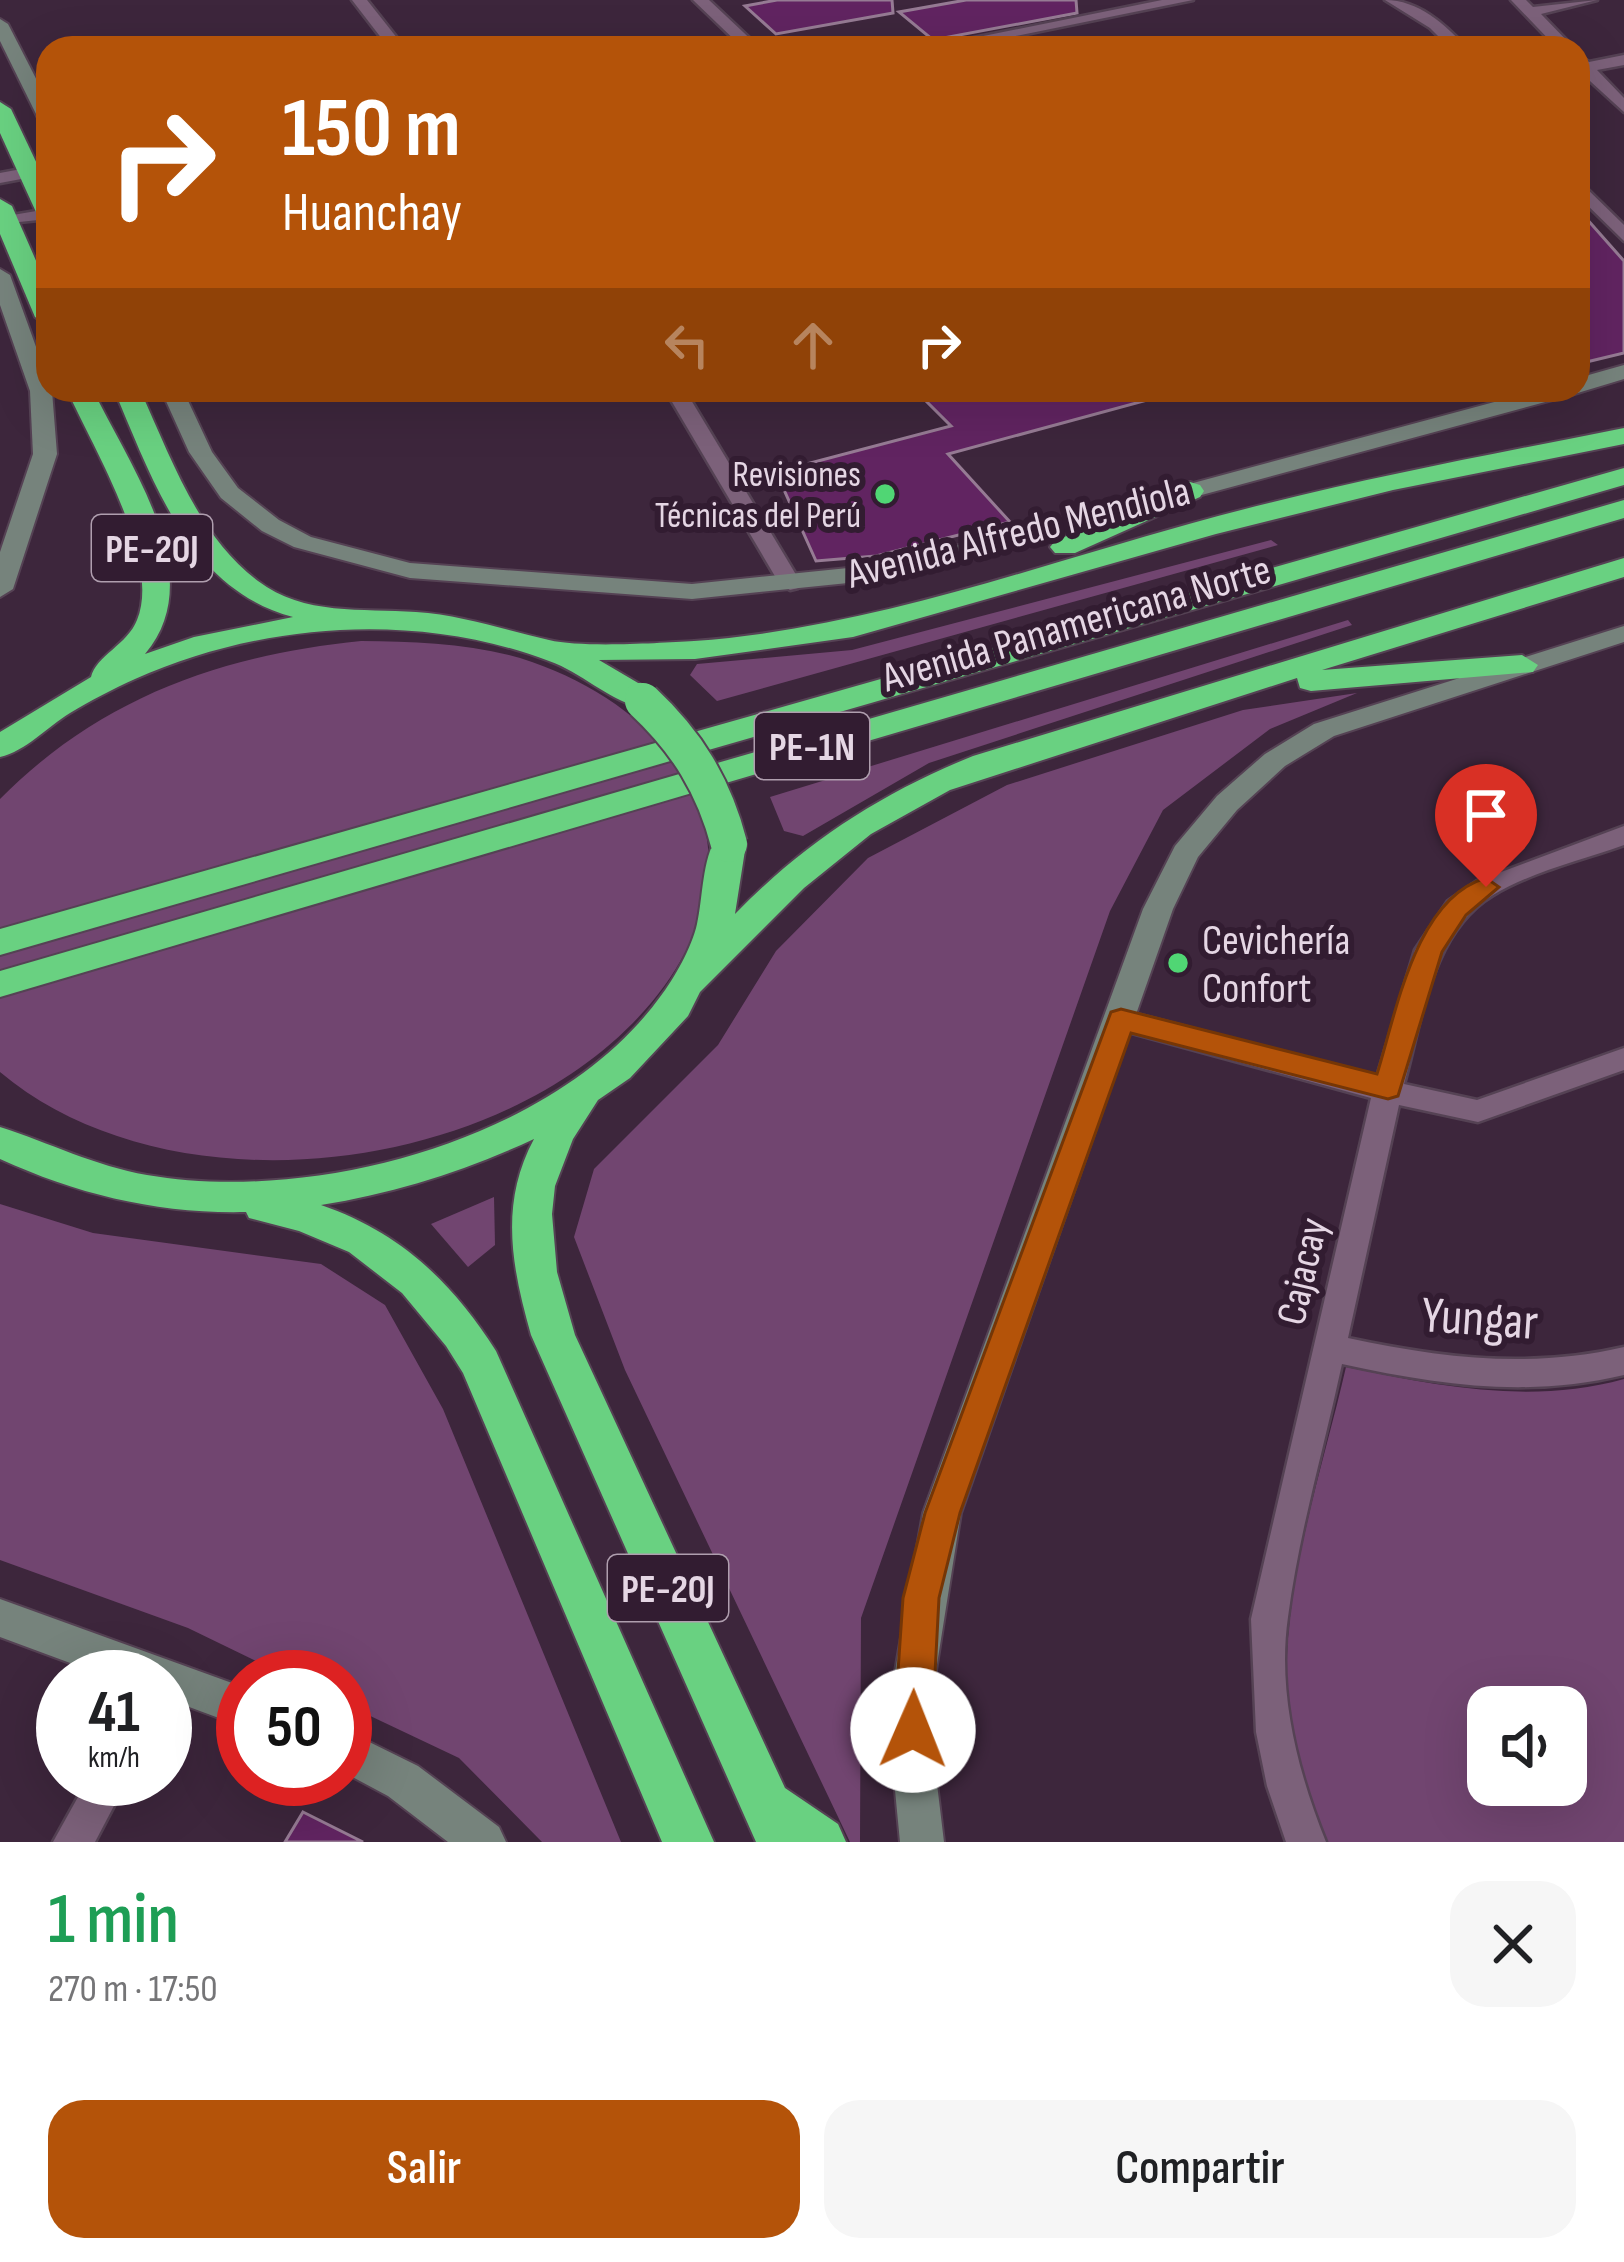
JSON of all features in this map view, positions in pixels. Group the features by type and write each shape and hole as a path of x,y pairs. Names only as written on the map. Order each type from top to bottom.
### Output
{"highway":[{"path":"0,109 36,165"},
{"path":"3,214 36,290"},
{"path":"11,306 36,308"},
{"name":"PE-20J","path":"85,402 152,548 158,580 155,616 139,641 85,691"},
{"name":"PE-20J","path":"133,402 200,537 224,566 251,591 349,622"},
{"path":"555,651 668,651 760,644 853,628 1332,496 1624,436"},
{"name":"Avenida Panamericana Norte","path":"0,942 1624,476"},
{"path":"936,606 1190,490"},
{"name":"Avenida Panamericana Norte","path":"0,984 1624,509"},
{"path":"693,980 800,870 888,806 985,764 1624,567"},
{"name":"PE-20J","path":"0,747 85,691 147,663 213,642 281,628 349,622 472,630 555,651 639,697 674,728 701,763 720,802 729,844 728,888 716,934 667,1018 591,1087 554,1131 534,1180 530,1230 533,1270 554,1335 775,1824"},
{"path":"1242,687 1522,665"},
{"name":"PE-20J","path":"201,1197 306,1194 411,1173 508,1136 591,1087"},
{"name":"PE-20J","path":"0,1142 56,1168 125,1188 283,1210 356,1235 403,1266 450,1312 481,1364 688,1842"},
{"path":"775,1824 820,1842"}],"main road":[{"path":"0,25 36,96"},
{"path":"0,275 36,377"},
{"path":"1590,382 1624,371"},
{"path":"0,589 45,454 42,402"},
{"name":"Avenida Alfredo Mendiola","path":"177,402 206,466 242,505 294,538 409,569 635,590 715,592 926,563 1518,402"},
{"path":"922,1842 915,1803 912,1694 921,1598 942,1513 1158,909 1185,853 1227,803 1275,760 1324,730 1624,634"},
{"path":"0,1618 87,1650"},
{"path":"372,1764 403,1780 484,1842"}],"street":[{"path":"359,0 388,36"},
{"path":"700,0 739,36"},
{"path":"996,36 1186,0"},
{"path":"1392,0 1446,36"},
{"path":"1524,6 1590,0"},
{"path":"1524,6 1554,36"},
{"path":"1061,11 1076,21"},
{"path":"1590,63 1624,60"},
{"path":"1590,72 1624,106"},
{"path":"0,178 36,171"},
{"path":"1590,198 1624,236"},
{"path":"3,214 36,213"},
{"path":"682,402 790,583"},
{"name":"Cajacay","path":"1306,1842 1274,1750 1269,1619 1388,1088 1429,950 1457,908 1486,887 1624,835"},
{"path":"1121,1020 1478,1111 1624,1058"},
{"name":"Yungar","path":"1330,1348 1472,1376 1520,1377 1624,1360"},
{"path":"74,1842 94,1806"}],"shaded area":[{"path":"1271,540 1278,545 717,701 690,675 697,664 852,650"},
{"path":"1348,620 1352,625 929,763 803,836 784,831 770,797"},
{"path":"361,641 469,647 532,662 584,685 629,714 665,749 692,789 706,834 708,882 695,932 665,985 604,1049 528,1099 441,1135 348,1155 252,1160 159,1148 74,1119 0,1072 0,799 79,734 166,687 260,657"},
{"path":"1357,693 1270,729 1163,810 1110,911 861,1618 860,1842 850,1842 625,1370 574,1237 594,1169 718,1045 776,951 868,858 1007,785 1243,710"},
{"path":"494,1197 495,1245 468,1267 431,1224"},
{"path":"0,1204 93,1233 321,1264 385,1305 443,1409 621,1842 542,1842 459,1758 372,1717 372,1650 233,1650 188,1628 0,1560"},
{"path":"1346,1367 1450,1386 1519,1392 1589,1387 1624,1379 1624,1842 1326,1842 1297,1764 1288,1715 1290,1615 1309,1514"}],"building":[{"path":"777,0 892,0 893,13 776,34 745,6"},
{"path":"966,0 1076,0 1077,13 954,36 928,36 899,12"},
{"path":"1590,223 1624,261 1624,353 1590,361"},
{"name":"Revisiones Técnicas del Perú","path":"927,402 1140,402 948,454 1010,522 876,556 816,561 776,472 951,426"},
{"path":"303,1812 363,1842 285,1842"}],"place":[{"name":"Revisiones Técnicas del Perú","path":"885,494"},
{"name":"Cevichería Confort","path":"1178,963"}],"route":[{"path":"913,1730 921,1598 942,1513 1121,1020 1388,1088 1429,950 1457,908 1486,887"}]}
